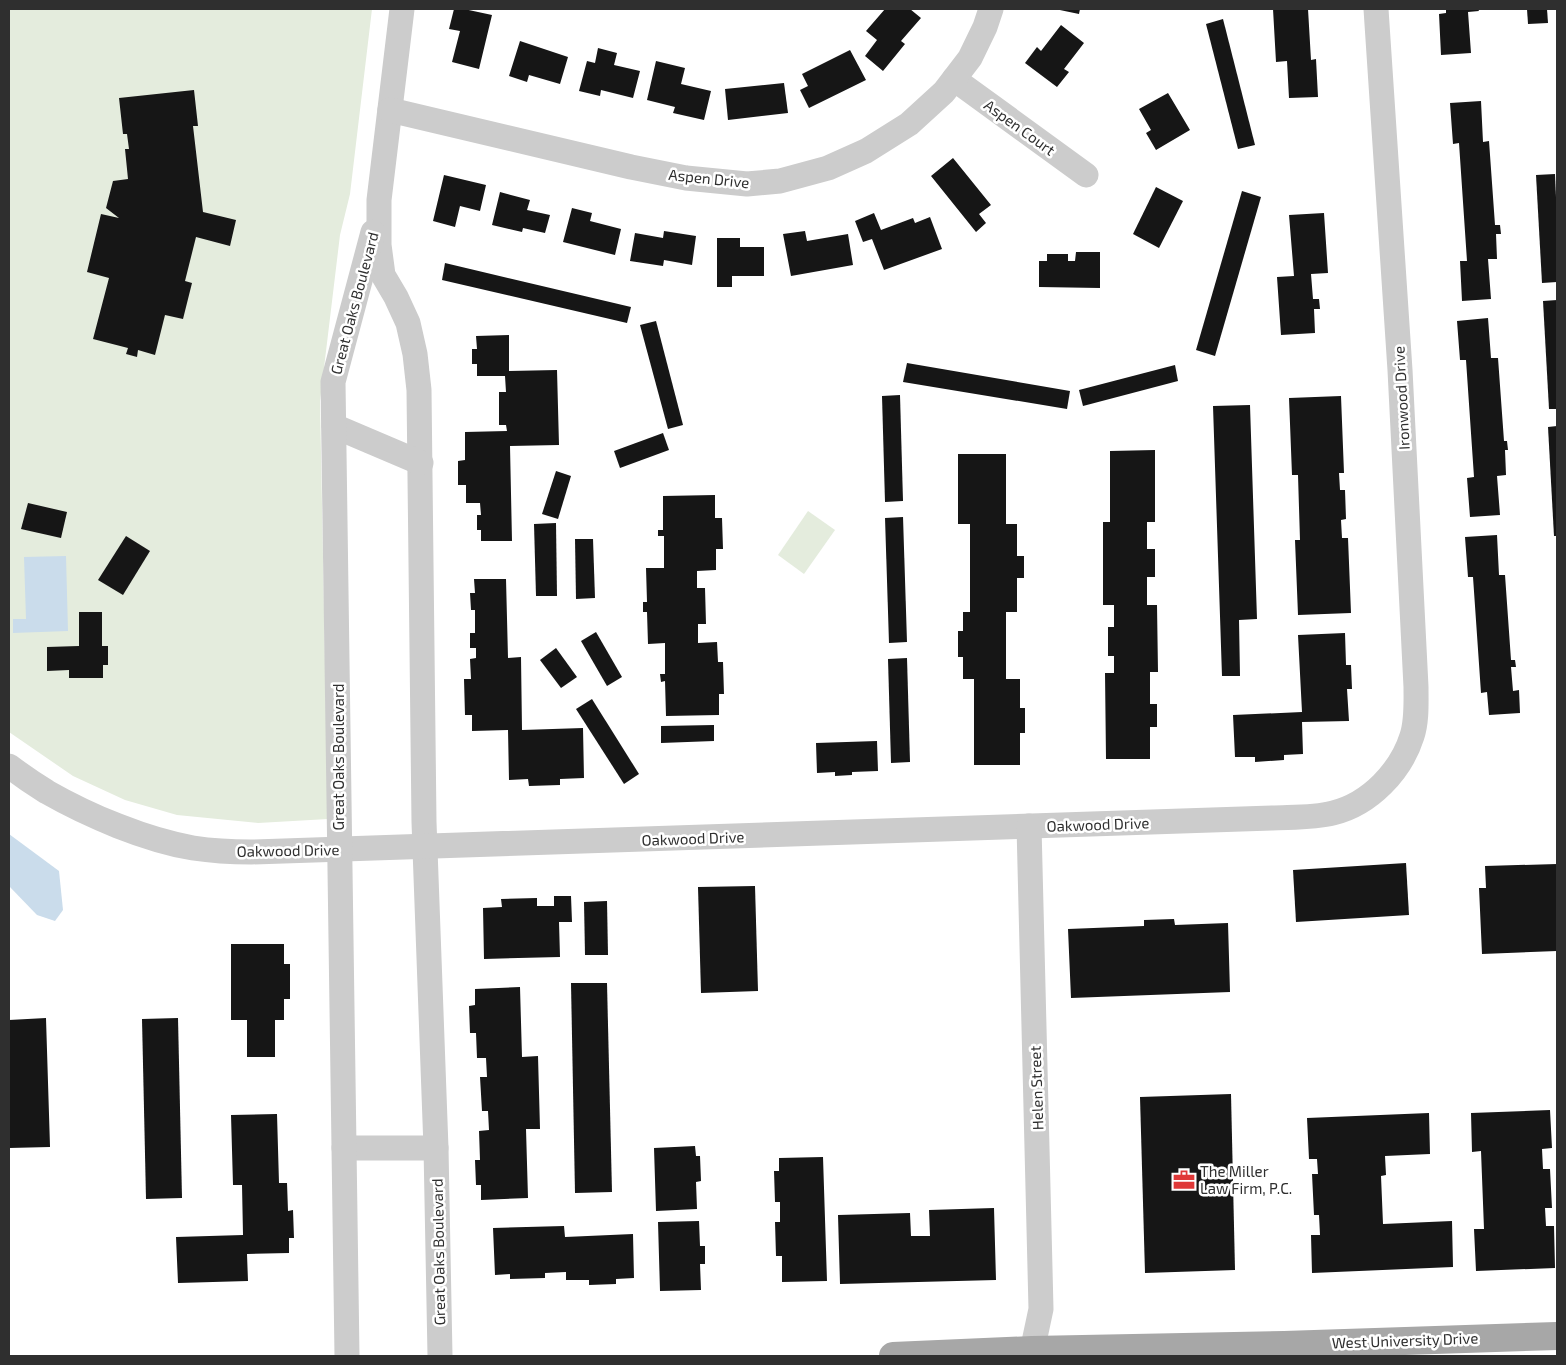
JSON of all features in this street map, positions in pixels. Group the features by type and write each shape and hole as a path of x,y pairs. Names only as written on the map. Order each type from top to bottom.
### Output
{"main road":[{"name":"West University Drive","path":"893,1356 1373,1349 1557,1336"}],"street":[{"name":"Great Oaks Boulevard","path":"402,9 379,200 379,245 384,275 408,323 415,354 419,390 425,846 436,1148 440,1356"},
{"name":"Aspen Drive","path":"390,110 677,176 747,184 780,181 828,168 866,151 909,124 944,92 970,58 985,27 991,9"},
{"name":"Ironwood Drive","path":"1376,9 1400,380 1416,687 1416,711 1412,735 1397,769 1386,780"},
{"name":"Aspen Court","path":"954,79 1086,175"},
{"name":"Great Oaks Boulevard","path":"347,1356 333,382 379,210"},
{"path":"334,426 421,463"},
{"name":"Oakwood Drive","path":"9,766 46,791 100,819 160,840 191,847 251,852 1318,816 1334,813 1351,806 1372,793 1386,780"},
{"name":"Helen Street","path":"1028,826 1041,1309 1032,1353"},
{"path":"344,1148 436,1148"}],"green space":[{"path":"9,9 372,9 350,194 340,235 320,401 328,819 258,823 177,815 125,800 73,776 9,732"},
{"path":"808,511 835,530 804,574 778,555"}],"water":[{"path":"66,556 68,631 13,633 13,619 26,619 24,557"},
{"path":"9,834 59,871 63,910 55,921 37,915 9,886"}],"building":[{"path":"454,9 464,9 492,15 479,69 452,62 460,31 449,29"},
{"path":"885,9 910,9 921,18 901,41 905,44 883,71 865,56 877,40 866,31"},
{"path":"1055,9 1080,9 1079,14"},
{"path":"1273,9 1308,9 1311,60 1316,59 1318,97 1289,98 1287,61 1276,62"},
{"path":"1446,9 1478,9 1479,11 1468,12 1471,53 1441,55 1439,14 1446,13"},
{"path":"1527,9 1547,9 1548,23 1528,24"},
{"path":"1223,19 1255,145 1238,149 1206,24"},
{"path":"1061,25 1084,43 1064,69 1069,72 1057,87 1025,63 1037,47 1041,51"},
{"path":"520,41 568,57 560,84 529,75 527,82 509,76"},
{"path":"598,48 617,53 614,65 640,71 633,98 601,90 600,96 579,91 587,61 595,63"},
{"path":"850,50 866,80 809,108 800,90 808,86 802,74"},
{"path":"656,61 685,68 681,84 711,91 704,120 673,113 675,107 647,100"},
{"path":"784,83 788,113 728,120 725,89"},
{"path":"194,90 198,126 193,126 203,212 236,220 230,246 196,237 185,281 192,283 183,319 165,315 155,355 138,350 137,357 126,354 128,348 93,339 109,278 87,272 101,214 119,218 106,208 113,181 128,179 125,149 129,149 127,134 123,134 119,98"},
{"path":"1168,93 1190,130 1156,150 1146,133 1151,130 1139,109"},
{"path":"1481,101 1483,142 1489,141 1495,225 1500,225 1501,234 1496,234 1497,259 1488,259 1491,299 1462,301 1460,261 1467,261 1459,143 1453,144 1450,103"},
{"path":"953,158 991,205 979,214 986,223 976,232 931,176"},
{"path":"1555,174 1557,282 1542,283 1536,175"},
{"path":"444,175 486,185 480,211 460,206 455,227 433,221"},
{"path":"1156,187 1183,201 1159,248 1133,234"},
{"path":"1242,191 1261,197 1215,356 1196,350"},
{"path":"500,192 530,200 527,210 550,215 545,233 523,228 522,232 492,225"},
{"path":"572,208 592,213 590,221 621,229 615,255 563,242"},
{"path":"874,213 881,230 913,218 915,223 930,217 942,249 884,270 872,239 863,242 855,221"},
{"path":"1324,213 1328,273 1311,274 1313,299 1319,299 1320,309 1314,309 1315,333 1281,335 1277,277 1294,276 1289,215"},
{"path":"664,231 696,236 692,265 664,260 663,266 630,261 635,233 663,238"},
{"path":"805,231 807,241 848,234 853,265 791,276 783,234"},
{"path":"717,238 740,238 740,247 764,247 764,276 732,276 732,287 717,287"},
{"path":"1076,252 1100,252 1100,288 1039,287 1039,261 1047,261 1047,254 1068,254 1068,261 1075,261"},
{"path":"445,263 631,307 627,323 442,280"},
{"path":"1557,300 1557,409 1549,409 1543,301"},
{"path":"1488,318 1491,358 1498,358 1504,441 1507,441 1508,450 1505,450 1506,475 1497,476 1500,515 1470,517 1467,478 1474,477 1466,360 1460,360 1457,321"},
{"path":"656,321 683,425 668,429 640,325"},
{"path":"509,335 509,371 557,370 559,445 510,446 512,541 481,541 481,530 477,530 477,515 481,515 480,503 466,503 466,485 458,485 458,461 465,460 465,432 507,431 506,425 499,425 499,392 506,392 505,376 477,376 477,364 472,364 472,349 477,349 476,336"},
{"path":"907,363 1070,391 1067,409 903,382"},
{"path":"1175,365 1178,381 1083,406 1079,390"},
{"path":"900,395 903,501 885,502 882,396"},
{"path":"1341,396 1344,473 1339,473 1340,490 1345,490 1346,519 1341,520 1342,538 1348,538 1351,613 1298,615 1295,540 1300,540 1298,475 1292,475 1289,398"},
{"path":"1250,405 1257,619 1239,620 1240,676 1222,676 1213,406"},
{"path":"1557,426 1557,536 1554,536 1548,427"},
{"path":"663,433 669,450 620,468 614,451"},
{"path":"1155,450 1155,522 1147,522 1147,549 1155,549 1155,577 1147,577 1147,605 1157,605 1158,672 1150,672 1150,704 1157,704 1157,727 1150,727 1150,759 1106,759 1105,673 1114,673 1114,656 1108,656 1108,627 1114,627 1114,605 1103,605 1103,522 1110,522 1110,451"},
{"path":"958,454 1006,454 1006,524 1017,524 1017,556 1024,556 1024,578 1017,578 1017,612 1006,612 1006,679 1020,679 1020,708 1025,708 1025,733 1020,733 1020,765 974,765 974,679 963,679 963,657 958,657 958,631 963,631 963,612 970,612 970,524 958,524"},
{"path":"556,471 571,476 558,519 542,514"},
{"path":"715,495 715,518 722,518 723,549 716,549 716,570 697,571 697,588 705,588 706,624 698,624 698,643 717,642 718,662 723,662 724,694 719,694 719,715 666,716 665,681 661,682 660,674 665,674 665,643 648,644 647,612 643,612 643,602 647,602 646,568 664,568 664,536 658,536 658,530 663,530 663,496"},
{"path":"28,503 67,512 61,538 21,529"},
{"path":"903,517 907,642 889,643 885,518"},
{"path":"556,523 557,596 536,596 534,524"},
{"path":"1497,535 1499,575 1505,575 1511,660 1515,660 1516,667 1511,667 1513,691 1519,690 1520,713 1489,715 1487,692 1481,693 1473,577 1468,577 1465,537"},
{"path":"126,536 150,551 123,595 98,580"},
{"path":"575,539 593,539 595,598 576,599"},
{"path":"474,579 506,579 508,658 521,657 522,730 583,728 584,778 560,779 560,785 529,786 528,779 509,780 508,730 472,731 472,715 465,715 464,679 471,679 470,659 476,658 476,648 470,648 470,633 475,633 475,610 471,610 470,593 475,593"},
{"path":"79,612 102,612 102,646 108,646 108,665 103,665 103,678 69,678 69,670 47,671 47,647 79,646"},
{"path":"596,632 622,677 607,686 581,641"},
{"path":"1345,633 1346,665 1351,665 1352,689 1347,689 1349,721 1302,722 1303,754 1284,755 1284,760 1255,762 1255,757 1235,757 1233,715 1302,712 1298,635"},
{"path":"556,648 577,677 561,688 540,660"},
{"path":"907,658 910,762 891,763 888,659"},
{"path":"592,699 639,774 624,784 576,709"},
{"path":"714,725 714,741 661,743 661,726"},
{"path":"877,741 878,771 852,772 852,775 835,776 835,772 817,773 816,743"},
{"path":"1406,863 1409,915 1296,922 1293,870"},
{"path":"1557,864 1557,951 1482,954 1479,888 1486,888 1485,866"},
{"path":"755,886 758,991 701,993 698,887"},
{"path":"554,896 571,896 572,922 559,922 560,957 484,959 483,908 502,907 501,899 537,898 537,906 554,906"},
{"path":"607,901 608,955 585,955 584,902"},
{"path":"1174,919 1175,925 1228,923 1230,992 1071,998 1068,929 1144,926 1144,920"},
{"path":"231,944 284,944 284,964 290,964 290,999 284,999 284,1020 275,1020 275,1057 247,1057 247,1020 231,1020"},
{"path":"571,983 607,983 612,1192 575,1193"},
{"path":"520,987 522,1057 538,1056 540,1129 526,1129 528,1198 481,1200 481,1185 476,1185 475,1160 480,1160 479,1131 489,1130 488,1111 482,1111 480,1077 487,1077 486,1058 477,1058 476,1033 470,1033 469,1006 475,1005 475,989"},
{"path":"46,1018 50,1147 9,1148 9,1020"},
{"path":"178,1018 182,1198 146,1199 142,1019"},
{"path":"1231,1094 1235,1270 1145,1273 1140,1097"},
{"path":"1550,1110 1552,1148 1542,1149 1543,1169 1550,1169 1552,1208 1545,1208 1546,1226 1554,1226 1555,1268 1476,1271 1474,1229 1484,1229 1481,1151 1472,1152 1471,1113"},
{"path":"1429,1113 1430,1154 1385,1156 1386,1175 1381,1176 1383,1224 1452,1221 1453,1267 1312,1273 1311,1235 1320,1235 1319,1215 1314,1215 1312,1174 1318,1174 1317,1159 1309,1159 1307,1118"},
{"path":"277,1114 279,1183 287,1183 288,1211 293,1210 294,1238 289,1238 289,1253 247,1254 248,1281 178,1283 176,1237 243,1235 242,1185 233,1185 231,1115"},
{"path":"695,1146 696,1156 700,1156 701,1181 696,1182 697,1209 656,1211 654,1148"},
{"path":"823,1157 827,1281 782,1282 782,1256 776,1256 775,1222 780,1222 780,1202 775,1202 774,1171 779,1171 779,1158"},
{"path":"994,1208 996,1280 840,1284 838,1215 910,1213 911,1236 930,1236 929,1210"},
{"path":"699,1221 700,1246 705,1246 705,1264 700,1264 701,1290 660,1291 658,1222"},
{"path":"564,1226 565,1237 633,1234 634,1278 616,1279 616,1284 589,1285 589,1280 566,1280 566,1272 545,1273 545,1278 510,1279 510,1274 495,1275 493,1228"}],"place":[{"name":"The Miller Law Firm, P.C.","path":"1184,1180"}]}
